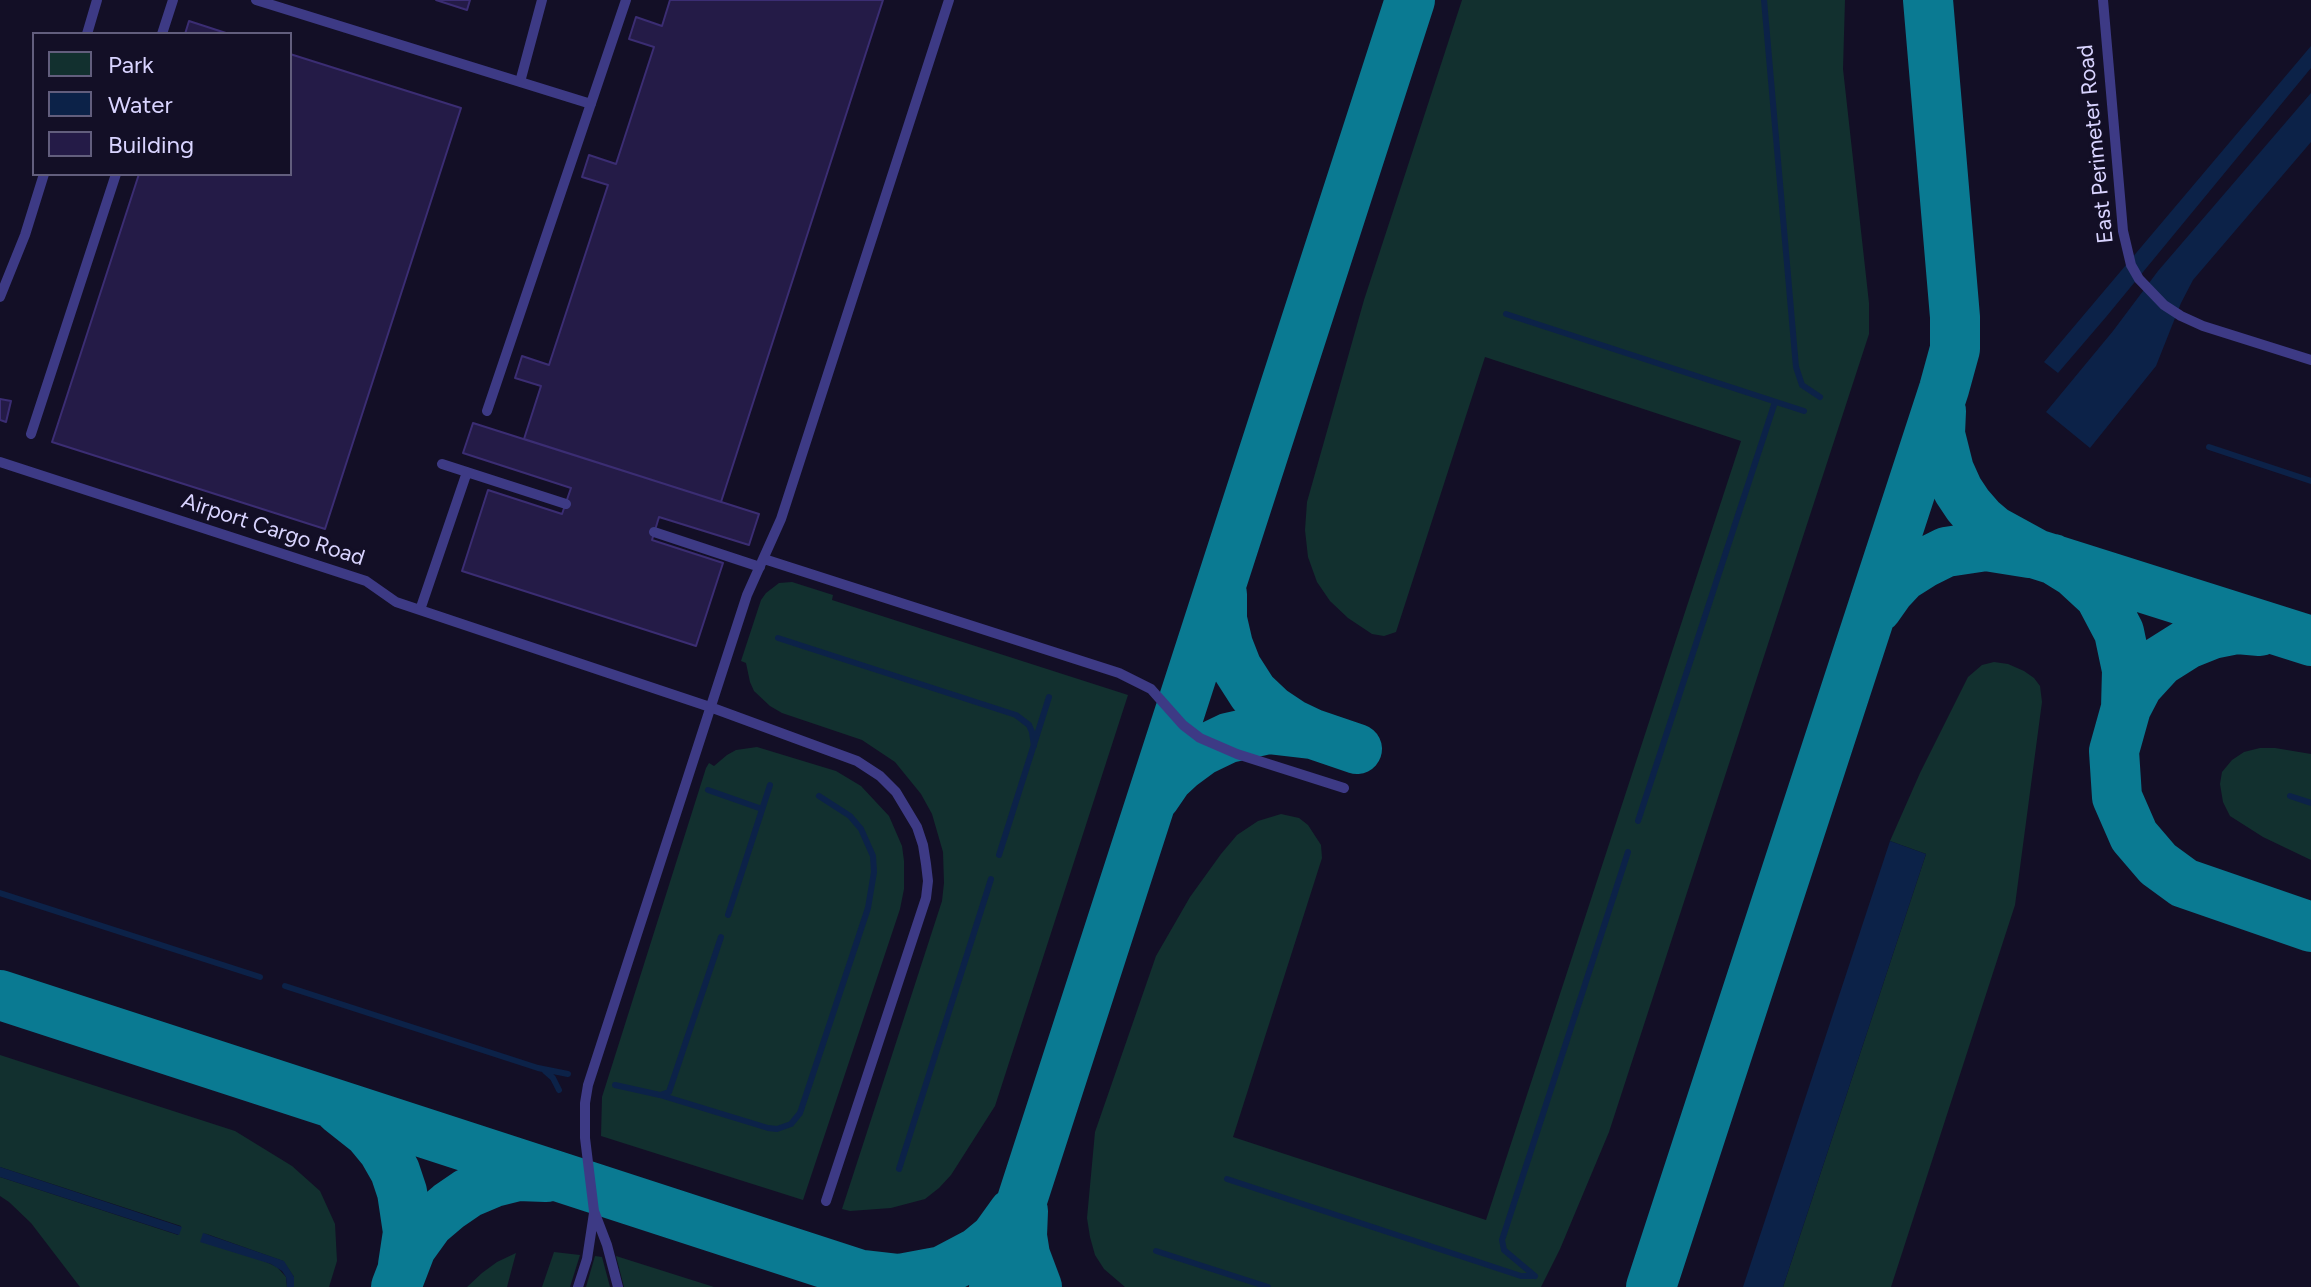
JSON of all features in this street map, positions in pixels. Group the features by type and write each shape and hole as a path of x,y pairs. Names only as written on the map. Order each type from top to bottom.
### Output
{"lane":[{"path":"88,32 97,0"},
{"path":"163,32 173,0"},
{"path":"256,0 591,104"},
{"path":"520,82 542,0"},
{"path":"487,411 626,0"},
{"path":"618,1287 594,1211 585,1138 588,1085 747,595 781,519 949,0"},
{"name":"East Perimeter Road","path":"2103,0 2125,246 2131,265 2149,292 2172,311 2203,326 2311,360"},
{"path":"0,297 25,235 43,176"},
{"path":"31,434 115,176"},
{"name":"Airport Cargo Road","path":"0,462 366,581 396,602 710,707 857,761 880,776 908,809 923,845 928,881 923,912 826,1201"},
{"path":"442,464 566,504"},
{"path":"420,610 467,472"},
{"path":"654,532 1119,673 1151,689 1183,725 1200,738 1237,754 1344,788"},
{"path":"578,1287 589,1250 594,1211"}],"green space":[{"path":"1462,0 1845,0 1843,69 1869,303 1869,334 1609,1132 1541,1287 1125,1287 1104,1269 1095,1255 1090,1237 1087,1218 1095,1132 1156,956 1190,897 1237,835 1258,821 1281,814 1299,818 1308,825 1321,845 1322,858 1233,1137 1486,1220 1741,441 1485,357 1396,632 1384,636 1372,634 1330,601 1317,582 1308,557 1305,530 1307,502 1364,300"},
{"path":"792,582 833,595 832,600 1128,695 995,1106 951,1175 939,1188 925,1199 891,1208 842,1209 942,901 943,852 932,814 921,794 895,762 862,740 782,713 754,691 746,663 741,661 761,600 779,583"},
{"path":"1994,662 2008,664 2034,678 2040,686 2042,702 2015,905 1891,1287 1783,1287 1926,854 1890,841 1968,677 1982,665"},
{"path":"757,747 836,771 861,786 889,816 902,846 904,861 900,909 803,1200 601,1136 602,1097 706,768 709,763 714,766 736,750"},
{"path":"2260,748 2311,754 2311,860 2263,837 2230,816 2223,802 2222,772 2244,752"},
{"path":"0,1055 235,1131 292,1166 320,1191 335,1224 337,1261 329,1287 294,1287 294,1277 283,1261 204,1233 277,1267 286,1277 287,1287 80,1287 31,1223 0,1196 0,1177 178,1235 181,1226 0,1167"},
{"path":"554,1252 580,1255 570,1287 542,1287"},
{"path":"516,1253 507,1287 467,1287 497,1262"},
{"path":"595,1256 602,1257 610,1287 586,1287"},
{"path":"616,1256 714,1287 624,1287"}],"water":[{"path":"2311,46 2311,68 2106,317 2058,373 2044,362"},
{"path":"2311,93 2311,142 2193,280 2156,366 2090,448 2046,412 2158,271"},
{"path":"1890,841 1926,854 1783,1287 1743,1287"},
{"path":"0,1167 182,1227 179,1235 0,1177"},
{"path":"203,1233 284,1261 294,1277 294,1287 287,1287 282,1271 271,1264 200,1242"}],"building":[{"path":"436,0 470,0 467,10"},
{"path":"670,0 883,0 721,502 524,439 541,386 515,378 522,356 549,365 608,185 582,177 589,155 616,164 654,47 629,39 636,17 662,26"},
{"path":"189,21 223,32 186,32"},
{"path":"292,55 461,108 325,529 52,442 138,176 292,176"},
{"path":"0,399 11,401 6,422 0,420"},
{"path":"473,423 759,514 749,545 659,517 652,540 723,563 696,646 462,571 488,490 562,514 571,488 463,453"}],"waterway":[{"path":"1764,0 1796,367 1802,385 1820,397"},
{"path":"1506,314 1804,411"},
{"path":"1638,821 1775,402"},
{"path":"2209,447 2311,481"},
{"path":"778,638 1016,715 1029,725 1034,746"},
{"path":"999,855 1049,697"},
{"path":"728,915 770,785"},
{"path":"708,790 762,809"},
{"path":"660,1095 768,1128 777,1129 791,1124 800,1113 868,908 874,872 873,856 861,829 850,816 819,796"},
{"path":"2290,796 2311,803"},
{"path":"1535,1276 1504,1250 1502,1240 1628,852"},
{"path":"899,1169 991,879"},
{"path":"0,893 260,977"},
{"path":"615,1085 660,1095 669,1092 721,937"},
{"path":"285,986 538,1068 568,1074"},
{"path":"545,1071 559,1090"},
{"path":"1227,1179 1521,1276 1532,1276"},
{"path":"1156,1251 1268,1287"}],"taxiway":[{"path":"994,1287 1410,0"},
{"path":"1651,1287 1955,349 1955,317 1928,0"},
{"path":"1941,411 1940,434 1949,470 1968,505 1994,531 2036,554 2311,641"},
{"path":"1877,608 1903,576 1946,552 1986,546 2030,553"},
{"path":"2053,559 2074,572 2100,596 2119,632 2127,670 2126,708 2114,751 2117,797 2134,836 2158,864 2184,883 2311,927"},
{"path":"1222,594 1222,619 1228,645 1237,668 1253,693 1292,724 1357,749"},
{"path":"2126,708 2138,685 2160,661 2187,644 2237,629 2260,631"},
{"path":"1155,797 1182,765 1201,751 1228,738 1268,729 1311,734"},
{"path":"0,995 898,1287"},
{"path":"340,1110 369,1133 395,1171 402,1192 408,1232 403,1265"},
{"path":"396,1287 411,1248 429,1223 449,1206 468,1193 494,1182 518,1176 546,1177"},
{"path":"1023,1211 1025,1255 1037,1287"},
{"path":"864,1275 899,1279 942,1271 978,1252 995,1238 1013,1213"}]}
